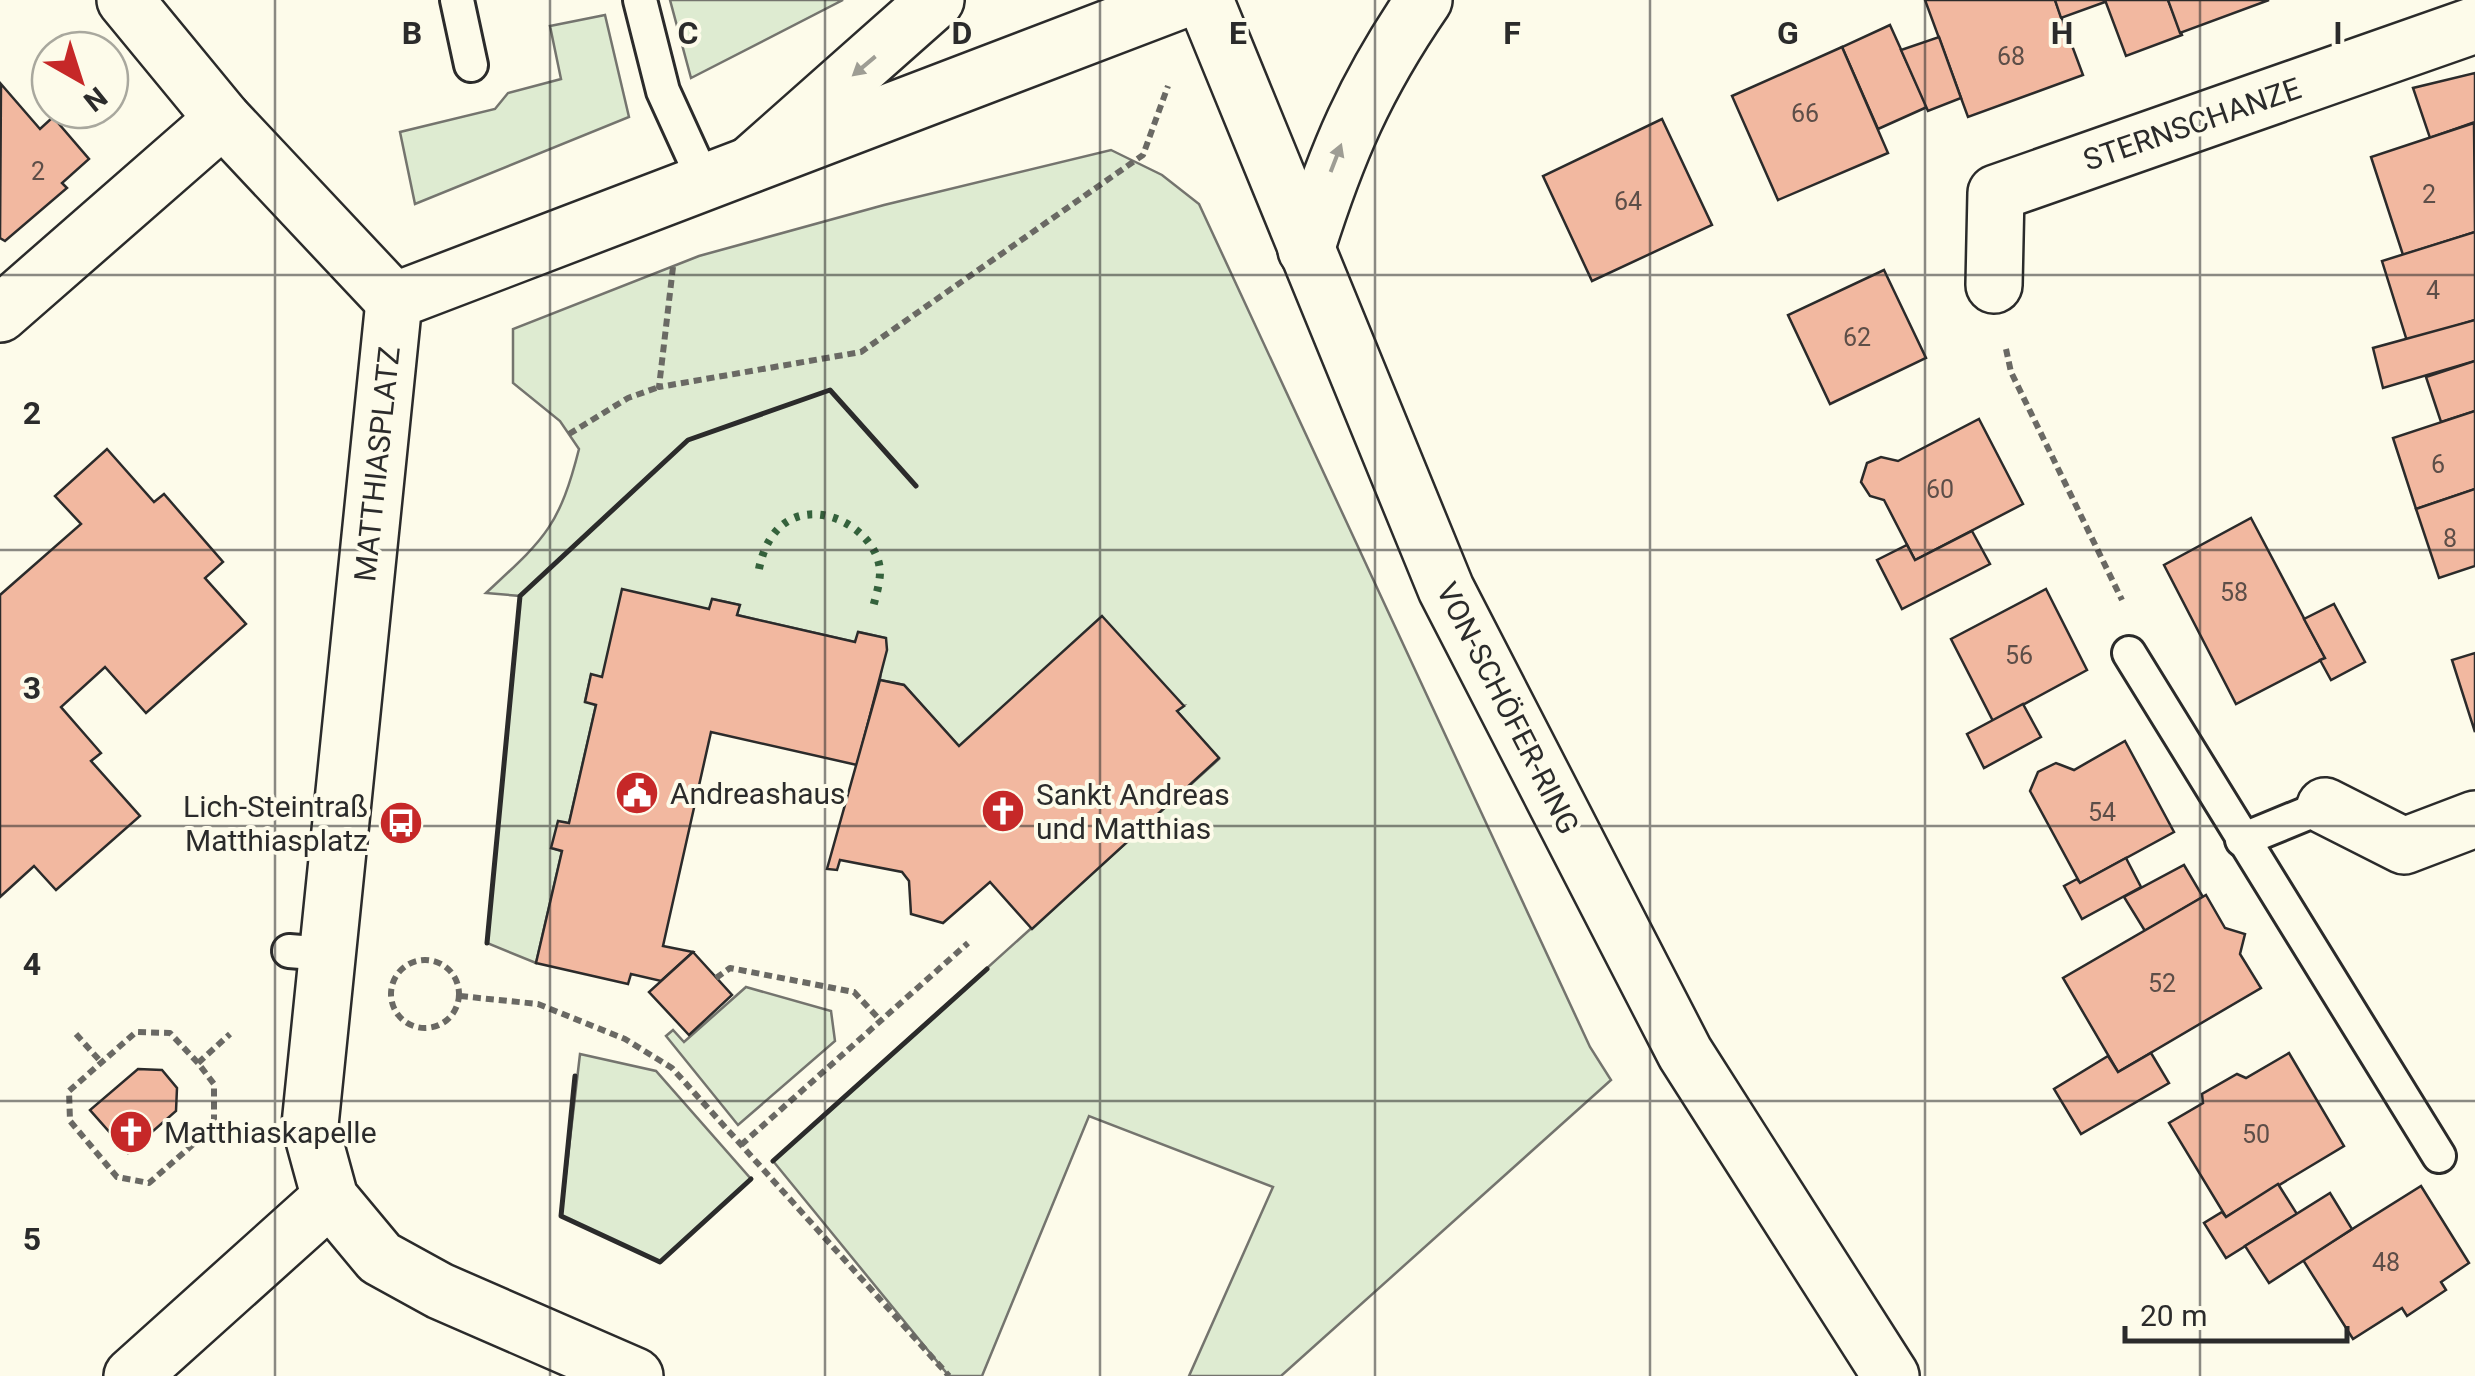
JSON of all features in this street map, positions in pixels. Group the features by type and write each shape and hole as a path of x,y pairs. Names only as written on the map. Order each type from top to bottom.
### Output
{"street":[{"path":"125,0 223,119 394,301 1182,0"},
{"path":"714,179 936,0"},
{"name":"VON-SCHÖFER-RING","path":"1204,0 1429,554 1685,1053 1891,1376"},
{"path":"1306,250 1337,152 1379,66 1424,0"},
{"name":"STERNSCHANZE","path":"1994,285 1996,193 2475,24"},
{"path":"0,314 223,119"},
{"name":"MATTHIASPLATZ","path":"330,1198 310,1125 308,953 394,301"},
{"path":"2325,806 2404,846 2475,819"},
{"path":"132,1376 330,1198 380,1258 440,1291 635,1376"}],"lane":[{"path":"457,0 471,65"},
{"path":"640,0 663,91 714,179"},
{"path":"2129,654 2439,1156"},
{"path":"2242,840 2325,806"}],"path":[{"path":"569,434 628,398 660,387 861,352 1143,155 1174,69"},
{"path":"660,387 714,179"},
{"path":"1994,285 2011,372 2133,622 2129,654"},
{"path":"742,1145 968,943"},
{"path":"435,960 453,974 460,996 443,1024 420,1028 400,1018 390,987 402,968 412,961 435,960"},
{"path":"716,978 730,968 854,992 880,1022"},
{"path":"460,996 538,1004 625,1039 672,1068 949,1376"},
{"path":"136,1032 170,1033 198,1062 214,1084 214,1126 150,1184 117,1176 70,1121 69,1091 136,1032"},
{"path":"76,1034 100,1062"},
{"path":"198,1062 230,1034"}],"green space":[{"path":"670,0 843,0 691,78"},
{"path":"605,15 629,117 415,204 400,132 495,109 508,93 561,79 550,26"},
{"path":"1111,150 1162,175 1199,204 1590,1047 1611,1080 1281,1376 1189,1376 1273,1187 1089,1116 982,1376 949,1376 773,1161 1219,759 1177,711 1183,706 959,746 904,685 880,680 885,638 859,632 855,642 737,615 739,605 713,599 709,609 602,677 591,675 585,701 596,705 569,823 552,848 562,851 536,963 487,943 520,596 486,593 547,530 564,497 579,449 560,421 513,383 513,329 699,256 884,205"},
{"path":"746,987 831,1011 835,1041 738,1125 666,1036 673,1030 684,1042"},
{"path":"580,1054 656,1071 751,1179 660,1262 561,1216"}],"building":[{"path":"1925,0 2055,0 2083,75 1968,117"},
{"path":"2055,0 2104,0 2105,2 2061,18"},
{"path":"2105,0 2168,0 2182,35 2126,56"},
{"path":"2168,0 2269,0 2180,33"},
{"path":"1890,25 1927,107 1878,129 1842,47"},
{"path":"1939,37 1961,98 1928,111 1901,50"},
{"path":"1842,47 1888,153 1778,200 1732,96"},
{"path":"2475,73 2475,122 2430,138 2413,88"},
{"path":"1,84 30,117 30,130 64,130 89,159 62,183 67,188 5,241 0,238"},
{"path":"1662,119 1712,225 1592,281 1543,176"},
{"path":"2474,123 2475,232 2403,255 2371,157"},
{"path":"2475,232 2475,320 2407,341 2382,261"},
{"path":"1884,270 1926,358 1830,404 1788,315"},
{"path":"2475,320 2475,361 2383,388 2373,348"},
{"path":"2475,361 2475,411 2441,422 2426,377"},
{"path":"2475,411 2475,489 2416,509 2393,438"},
{"path":"1979,419 2023,504 1915,560 1884,500 1870,496 1861,482 1867,463 1881,457 1898,461"},
{"path":"107,449 154,502 164,494 223,562 205,578 246,624 146,713 105,667 61,707 101,753 91,761 140,816 56,890 34,866 0,897 0,595 81,524 55,496"},
{"path":"2475,489 2475,566 2439,578 2416,509"},
{"path":"2251,518 2325,658 2236,704 2164,565"},
{"path":"1972,531 1990,564 1902,609 1877,560 1907,545 1915,560"},
{"name":"Andreashaus","path":"622,589 709,609 712,599 740,605 737,615 855,642 858,632 886,638 887,650 857,765 711,732 663,946 693,952 661,981 631,974 628,984 536,963 562,851 551,848 558,821 569,823 596,705 585,702 591,674 602,677"},
{"path":"2046,589 2087,670 1993,721 1951,639"},
{"path":"2334,604 2365,662 2331,680 2320,660 2325,658 2304,619"},
{"name":"Sankt Andreas und Matthias","path":"1102,616 1184,706 1177,711 1219,758 1032,929 990,882 943,923 911,914 909,881 902,872 840,860 837,870 827,869 880,680 904,685 959,746"},
{"path":"2475,653 2475,732 2452,660"},
{"path":"2023,704 2041,737 1984,768 1967,734"},
{"path":"2125,741 2174,832 2080,883 2030,791 2038,772 2056,763 2074,770"},
{"path":"2126,858 2141,887 2082,919 2064,886 2077,879 2080,883"},
{"path":"2184,865 2203,897 2145,931 2124,897"},
{"path":"2206,895 2225,928 2245,934 2240,954 2261,988 2118,1072 2063,978"},
{"path":"693,952 732,995 689,1035 649,992"},
{"path":"2151,1053 2169,1083 2081,1134 2054,1089 2108,1056 2118,1072"},
{"path":"2289,1053 2344,1146 2226,1217 2169,1123 2203,1103 2202,1094 2237,1074 2246,1078"},
{"name":"Matthiaskapelle","path":"138,1069 162,1070 177,1088 176,1111 128,1153 90,1110"},
{"path":"2278,1184 2297,1214 2226,1258 2204,1223 2222,1212 2226,1217"},
{"path":"2421,1186 2469,1263 2441,1282 2446,1290 2407,1316 2402,1308 2353,1339 2303,1260"},
{"path":"2330,1193 2352,1229 2269,1283 2245,1246"}],"hedge":[{"path":"759,569 770,540 786,522 805,515 826,516 846,523 863,536 875,553 880,577 872,611"}],"wall":[{"path":"487,943 520,596 688,440 830,390 916,486"},
{"path":"773,1161 987,969"},
{"path":"575,1076 561,1216 660,1262 751,1179"}],"place":[{"name":"Andreashaus","path":"637,793"},
{"name":"Sankt Andreas und Matthias","path":"1003,811"},
{"name":"Lich-Steintraß Matthiasplatz","path":"401,823"},
{"name":"Matthiaskapelle","path":"131,1132"}]}
